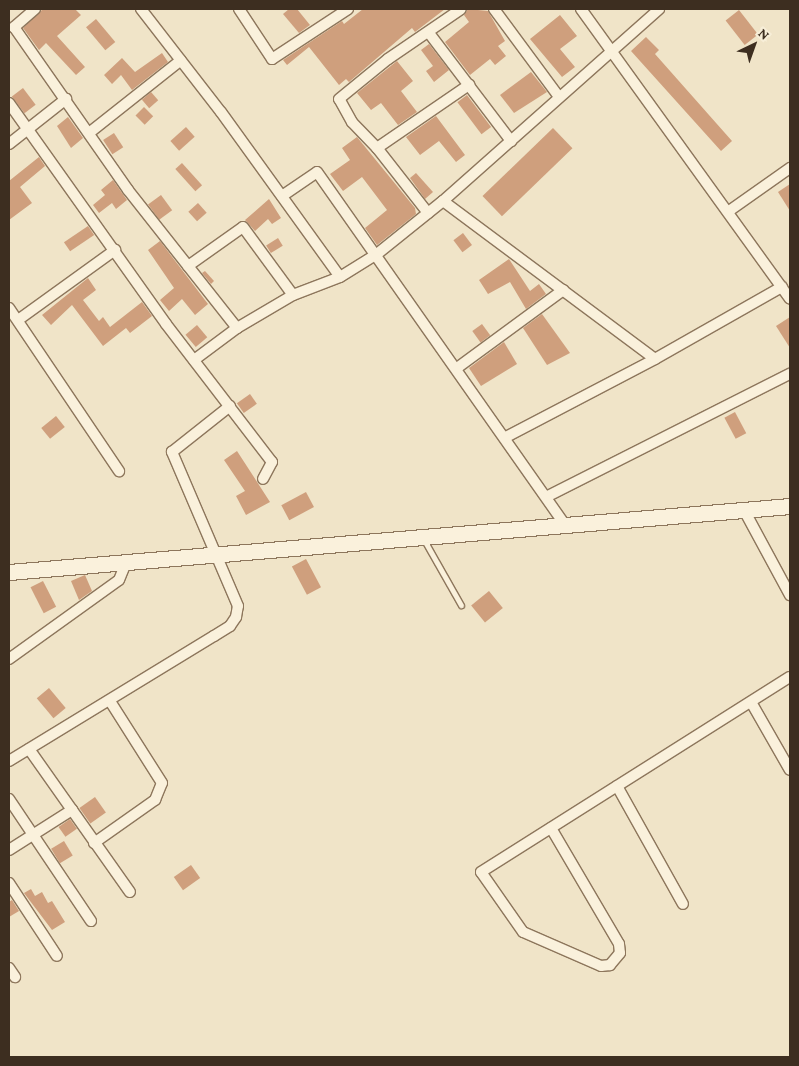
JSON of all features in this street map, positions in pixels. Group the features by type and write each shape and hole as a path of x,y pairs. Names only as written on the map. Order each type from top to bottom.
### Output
{"main road":[{"path":"9,572 125,565 216,555 790,506"}],"street":[{"path":"35,9 14,27 89,133 188,266 237,328"},
{"path":"140,9 282,196 340,277"},
{"path":"239,9 272,59 348,9"},
{"path":"428,213 377,148 352,122 339,99 388,59 429,33 461,9"},
{"path":"494,9 559,97"},
{"path":"581,9 730,211 790,299"},
{"path":"194,360 237,328 292,295 340,277 377,254 443,201 659,9"},
{"path":"429,33 510,141"},
{"path":"89,133 180,60"},
{"path":"377,148 469,85"},
{"path":"9,144 66,100"},
{"path":"9,103 29,128 194,360 272,462 263,478"},
{"path":"730,211 790,168"},
{"path":"282,196 317,172 548,496 565,525"},
{"path":"443,201 655,359"},
{"path":"188,266 243,228 292,295"},
{"path":"18,320 115,250"},
{"path":"506,437 655,359 782,286"},
{"path":"457,368 563,290"},
{"path":"9,308 119,471"},
{"path":"548,496 790,374"},
{"path":"9,761 230,626 236,617 238,606 172,452 230,406"},
{"path":"744,510 790,595"},
{"path":"9,660 119,580 125,565"},
{"path":"551,828 619,944 620,953 610,965 601,966 523,932 480,872 790,677"},
{"path":"94,842 155,800 162,783 110,701"},
{"path":"751,702 790,770"},
{"path":"29,749 130,892"},
{"path":"617,786 683,904"},
{"path":"9,798 91,921"},
{"path":"9,850 72,810"},
{"path":"9,884 57,956"},
{"path":"9,968 15,977"}],"lane":[{"path":"423,537 461,605"}],"building":[{"path":"43,9 75,9 81,15 57,36 85,67 76,75 46,43 39,50 23,28"},
{"path":"289,9 297,9 310,25 299,33 283,14"},
{"path":"363,9 445,9 415,32 412,28 349,82 346,79 339,85 309,47 287,65 283,60 342,21 344,24"},
{"path":"468,9 488,11 505,41 498,46 506,56 495,65 490,59 470,75 445,42 469,22 464,15"},
{"path":"739,10 758,34 745,45 726,20"},
{"path":"560,15 577,36 560,49 575,67 562,77 530,39"},
{"path":"96,19 115,42 105,50 86,27"},
{"path":"646,37 659,50 655,54 732,141 721,151 631,51"},
{"path":"429,44 449,70 434,82 426,71 433,66 421,50"},
{"path":"162,53 168,62 132,90 121,75 112,84 104,75 122,58 135,72"},
{"path":"397,61 413,81 401,91 417,112 398,125 381,103 371,110 357,93"},
{"path":"531,72 547,92 514,113 500,95"},
{"path":"23,88 36,105 24,113 12,96"},
{"path":"151,92 158,100 149,108 142,100"},
{"path":"467,95 491,127 481,134 457,102"},
{"path":"144,107 153,116 145,125 136,115"},
{"path":"436,116 465,155 456,162 439,141 420,155 406,137"},
{"path":"68,117 83,138 71,148 57,126"},
{"path":"186,127 195,137 179,151 170,141"},
{"path":"553,128 572,148 502,216 483,196"},
{"path":"114,133 123,147 112,154 103,140"},
{"path":"357,137 415,208 416,214 377,245 365,228 387,210 362,177 343,191 330,174 350,160 342,148"},
{"path":"39,157 45,166 20,187 32,203 9,220 9,181"},
{"path":"182,163 202,185 195,191 175,169"},
{"path":"416,173 433,192 425,199 410,178"},
{"path":"113,180 127,200 116,209 112,203 99,213 93,205 105,195 101,190"},
{"path":"790,184 790,211 778,192"},
{"path":"161,195 172,210 159,220 148,204"},
{"path":"269,199 281,218 272,224 268,219 255,231 245,220"},
{"path":"198,203 207,213 197,221 188,212"},
{"path":"88,226 94,235 70,251 64,242"},
{"path":"463,233 472,245 462,252 453,240"},
{"path":"278,238 283,246 271,253 266,245"},
{"path":"160,241 208,304 195,315 182,299 169,311 160,300 174,288 148,250"},
{"path":"509,259 530,291 539,284 546,294 526,309 510,282 488,294 479,280"},
{"path":"205,271 214,281 211,284 202,273"},
{"path":"88,278 96,290 83,300 99,321 103,317 110,327 142,302 152,316 130,333 126,328 103,346 72,305 51,325 42,315"},
{"path":"542,314 570,353 547,365 523,328"},
{"path":"790,317 790,348 776,326"},
{"path":"482,324 490,335 481,342 472,331"},
{"path":"197,325 207,337 196,347 186,335"},
{"path":"504,342 517,364 481,386 469,368"},
{"path":"250,394 257,404 244,413 237,403"},
{"path":"735,412 746,433 736,439 724,418"},
{"path":"56,416 65,427 50,439 41,428"},
{"path":"237,451 270,502 246,515 236,496 245,491 224,460"},
{"path":"306,492 314,507 289,520 281,505"},
{"path":"306,559 321,587 307,595 292,567"},
{"path":"85,575 92,591 79,600 71,581"},
{"path":"43,581 56,607 44,613 31,587"},
{"path":"489,591 503,608 485,623 471,605"},
{"path":"49,688 66,708 53,718 37,698"},
{"path":"95,797 106,813 90,823 79,808"},
{"path":"70,819 77,829 65,837 59,827"},
{"path":"64,841 73,856 60,863 51,849"},
{"path":"191,865 200,878 183,890 174,877"},
{"path":"31,889 35,896 42,892 48,903 52,901 65,922 52,930 24,893"},
{"path":"12,900 19,911 9,917 9,902"}]}
